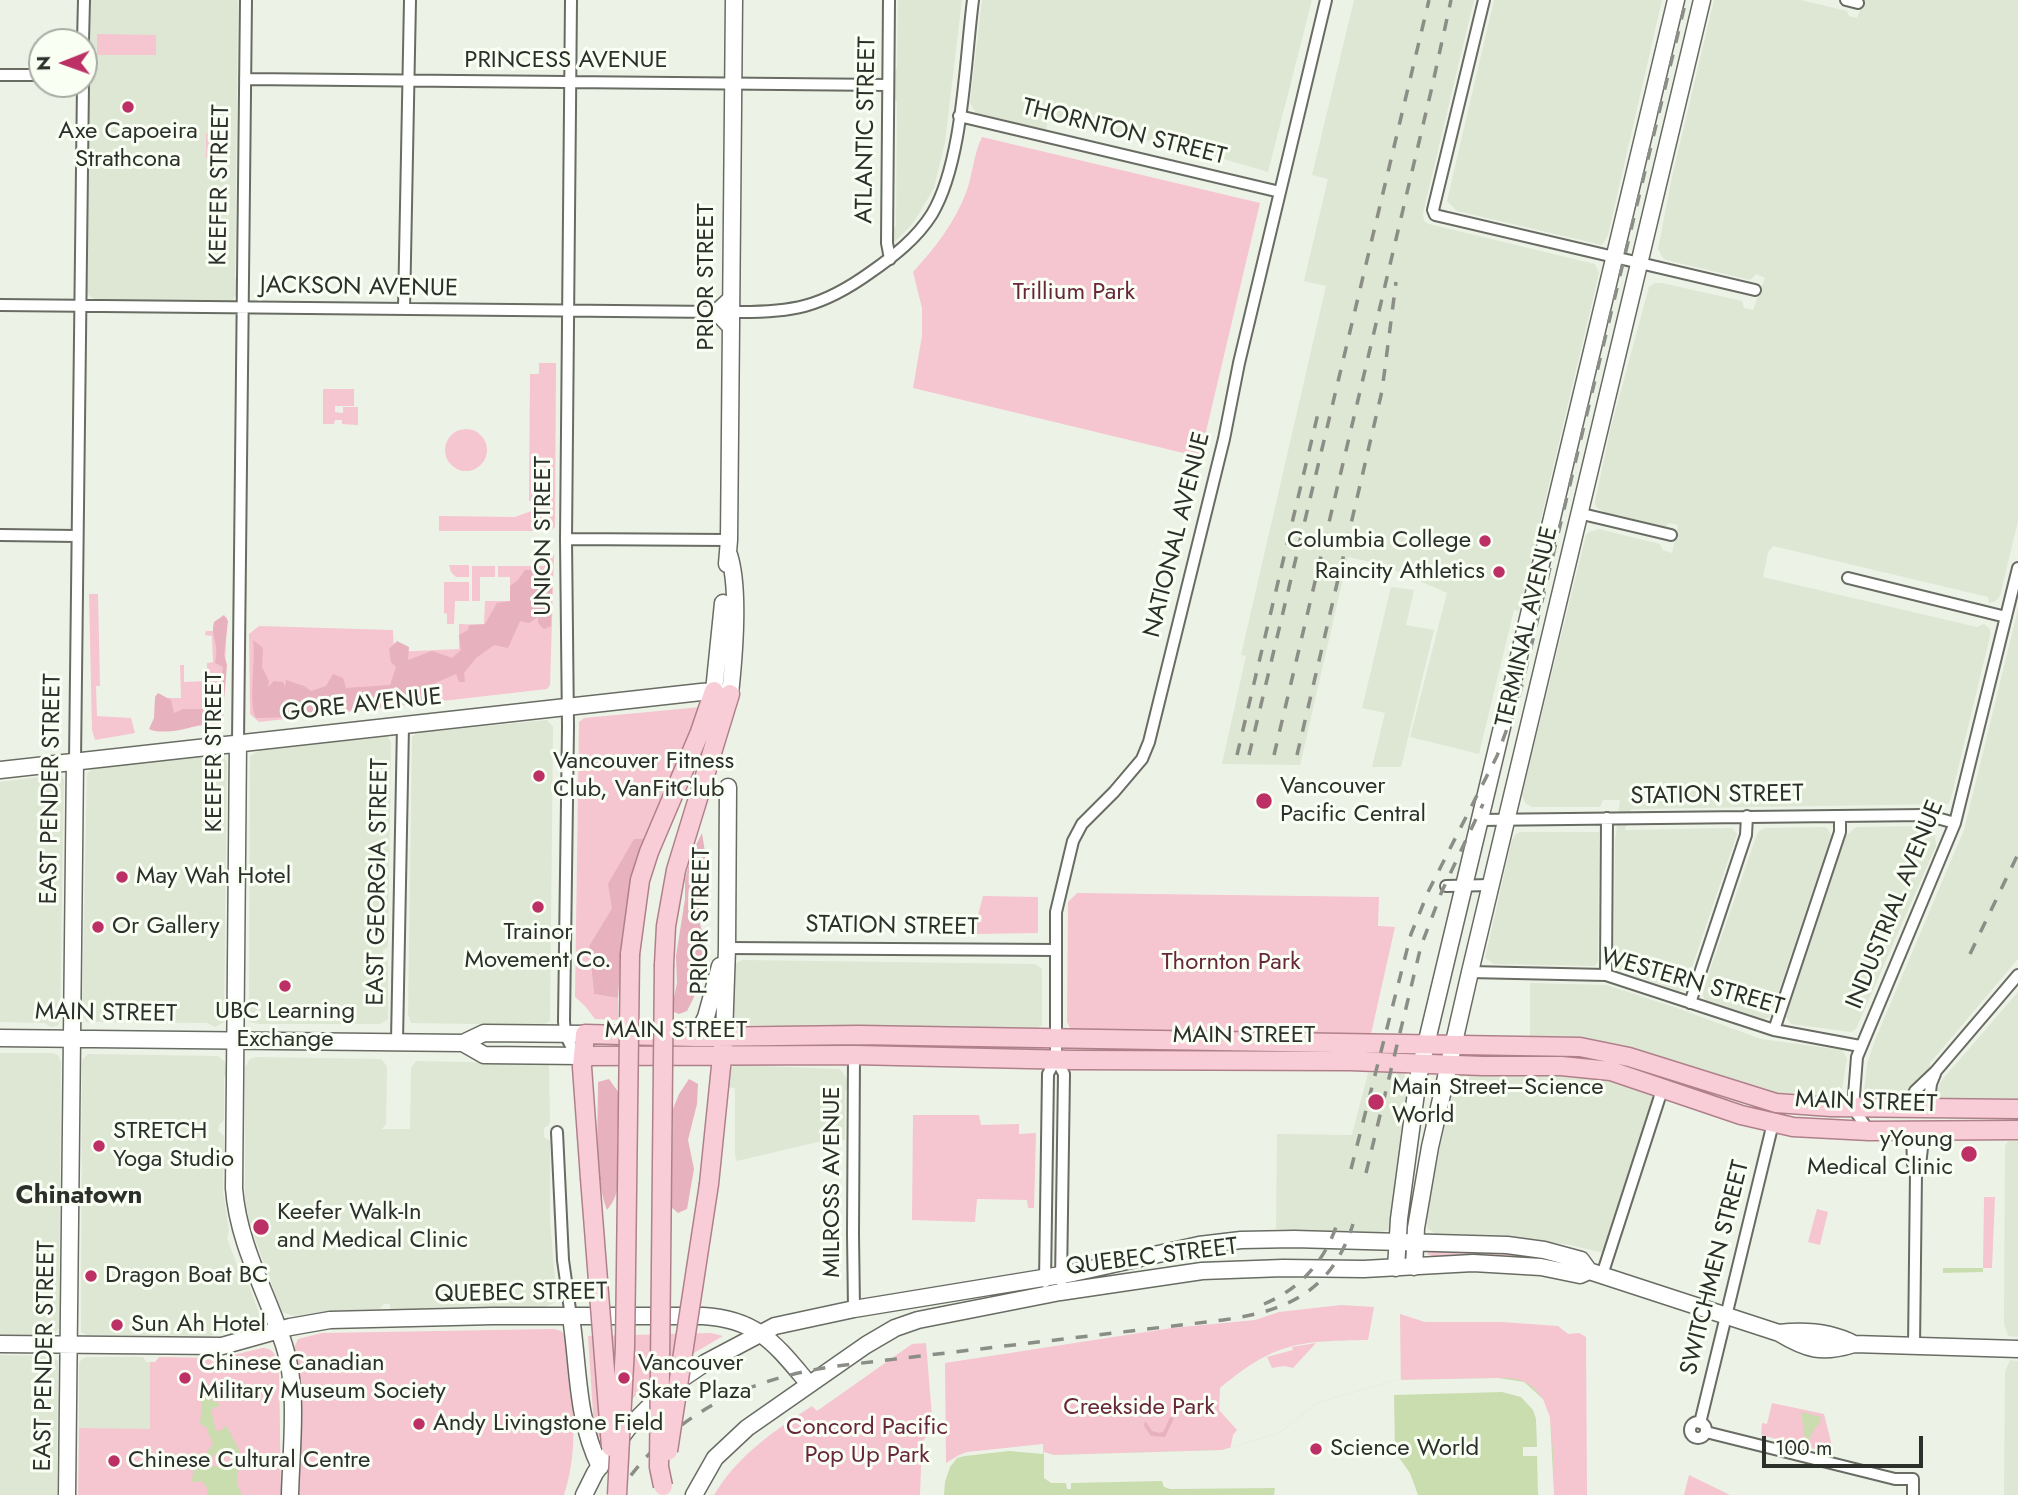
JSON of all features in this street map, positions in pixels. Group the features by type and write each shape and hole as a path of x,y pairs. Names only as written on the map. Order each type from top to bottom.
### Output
{"main road":[{"name":"PRIOR STREET","path":"722,692 724,572 729,548 727,313 734,0"},
{"name":"TERMINAL AVENUE","path":"1396,1268 1410,1128 1426,1044 1675,0"},
{"name":"TERMINAL AVENUE","path":"1414,1267 1415,1242 1430,1147 1578,513 1702,0"},
{"name":"GORE AVENUE","path":"0,770 402,724 722,692"},
{"path":"615,1495 625,1347 630,954 634,914 646,861 700,732 722,692"},
{"path":"663,1490 659,1467 664,965 667,917 676,870 722,692"},
{"name":"KEEFER STREET","path":"238,742 235,1206 241,1231 286,1353 291,1381 290,1495"},
{"name":"EAST PENDER STREET","path":"67,1495 75,761"},
{"name":"PRIOR STREET","path":"663,1490 709,1184 724,1036 728,787"},
{"path":"696,1037 706,1017 727,948"},
{"name":"MAIN STREET","path":"0,1038 463,1042 484,1033 696,1037 859,1035 1555,1046 1600,1050 1776,1103 1853,1108 2018,1109"},
{"path":"585,1034 581,1062 615,1495"},
{"name":"MAIN STREET","path":"463,1042 484,1055 581,1062 722,1056 855,1055 1587,1068 1626,1075 1741,1115 1810,1129 2018,1130"},
{"name":"QUEBEC STREET","path":"762,1333 775,1326 854,1309 1062,1275 1199,1245 1241,1240 1294,1239 1534,1248 1581,1260 1596,1273 1779,1333 1798,1331 1839,1337 1854,1344 2018,1349"},
{"name":"QUEBEC STREET","path":"0,1344 222,1346 330,1320 720,1317 762,1333 809,1384 880,1336 906,1324 943,1314 1053,1293 1202,1271 1245,1268 1396,1268 1498,1263 1541,1267 1580,1275 1596,1273"},
{"path":"571,1317 583,1422 600,1467"},
{"path":"584,1495 628,1428 668,1388 705,1363 762,1333"},
{"path":"694,1495 706,1470 725,1447 752,1424 809,1384"}],"street":[{"path":"83,28 84,0"},
{"name":"KEEFER STREET","path":"238,742 246,0"},
{"path":"404,309 410,0"},
{"name":"UNION STREET","path":"571,0 565,1034 581,1062"},
{"name":"ATLANTIC STREET","path":"889,0 887,247 890,259"},
{"name":"JACKSON AVENUE","path":"0,305 727,313 786,311 812,305 842,291 890,259 922,227 938,202 951,167 972,0"},
{"name":"NATIONAL AVENUE","path":"1053,1293 1062,1275 1064,1074 1056,1059 1055,1039 1056,912 1073,841 1082,824 1142,759 1149,742 1224,439 1239,363 1326,0"},
{"path":"1484,0 1433,210 1435,215 1755,290"},
{"path":"0,75 28,75"},
{"name":"PRINCESS AVENUE","path":"245,79 888,85"},
{"name":"EAST PENDER STREET","path":"75,761 83,98"},
{"name":"THORNTON STREET","path":"959,116 1279,192"},
{"path":"1578,513 1671,535"},
{"path":"0,535 77,536"},
{"path":"566,540 729,548"},
{"name":"INDUSTRIAL AVENUE","path":"1853,1108 1855,1069 1860,1046 1955,823 2018,568"},
{"path":"1848,578 2006,617"},
{"name":"EAST GEORGIA STREET","path":"397,1041 402,724"},
{"name":"STATION STREET","path":"1479,820 1926,815 1955,823"},
{"path":"1690,1003 1746,835 1747,816"},
{"path":"1774,1030 1840,832 1840,816"},
{"path":"1606,818 1606,975"},
{"path":"1446,886 1490,886"},
{"name":"STATION STREET","path":"727,948 1056,950"},
{"name":"WESTERN STREET","path":"1470,972 1606,975 1774,1030 1860,1046"},
{"path":"1908,1109 1915,1091 1936,1071 2018,975"},
{"name":"MILROSS AVENUE","path":"854,1309 855,1055"},
{"name":"NATIONAL AVENUE","path":"1053,1293 1045,1277 1048,1074 1056,1059"},
{"path":"1928,1109 1931,1084 1936,1071"},
{"path":"1596,1273 1663,1087"},
{"path":"1853,1108 1869,1131"},
{"name":"SWITCHMEN STREET","path":"1773,1123 1725,1316 1703,1428 1893,1479 1913,1479 1913,1495"},
{"path":"1914,1347 1916,1173 1913,1164 1918,1130"},
{"path":"557,1132 563,1260 571,1317"}],"shaded area":[{"path":"91,0 238,0 237,293 232,301 94,299 87,294 90,98 98,98 98,28 91,28"},
{"path":"898,0 962,0 945,142 934,188 914,222 891,246 890,237 896,225 897,102 894,98 894,73 897,68"},
{"path":"982,0 1312,0 1268,172 1207,154 1048,119 1046,130 976,113 970,103"},
{"path":"1354,0 1474,0 1423,213 1424,221 1595,264 1599,273 1519,611 1514,610 1479,754 1410,737 1447,593 1383,565 1348,557 1300,765 1222,764 1246,656 1241,655 1326,286 1304,281 1328,179 1312,175"},
{"path":"1494,0 1662,0 1608,235 1602,245 1457,211 1447,201"},
{"path":"1714,0 1801,0 1847,11 1849,16 1857,18 1864,0 2018,0 2018,521 2000,596 1989,603 1988,597 1773,546 1768,552 1763,577 1977,627 1984,624 1990,629 1990,636 1948,804 1631,809 1625,830 1732,828 1737,834 1685,988 1679,991 1617,967 1614,952 1615,841 1620,800 1603,800 1600,807 1532,807 1525,803 1522,795 1586,535 1599,529 1660,544 1663,550 1672,553 1678,525 1669,523 1665,527 1604,512 1596,507 1595,502 1610,431 1649,287 1662,283 1742,301 1744,308 1753,310 1765,278 1756,274 1750,280 1666,260 1658,249 1672,177"},
{"path":"525,570 537,570 537,574 547,576 552,585 551,626 544,629 538,623 538,617 529,623 520,621 508,648 494,645 476,658 464,673 465,682 459,682 456,674 431,685 439,699 298,717 256,718 253,703 253,640 263,648 262,667 269,681 268,687 274,681 283,682 285,687 286,680 311,691 326,686 333,674 343,678 346,688 390,685 396,667 391,662 389,649 397,641 409,647 408,660 432,651 452,658 461,650 459,635 468,630 469,625 485,624 497,603 510,601 510,586"},
{"path":"1391,587 1414,590 1406,625 1434,630 1401,767 1372,767 1385,713 1362,708"},
{"path":"2018,609 2018,959 1930,1063 1930,1069 1906,1096 1898,1100 1871,1099 1864,1091 1867,1064 1964,830"},
{"path":"224,615 228,621 224,655 227,665 223,712 209,721 176,731 149,729 154,718 155,697 158,693 171,700 174,713 183,709 202,709 208,700 223,667 215,663 213,627 214,622"},
{"path":"547,720 553,727 550,1021 543,1025 411,1023 408,1015 412,737 417,733"},
{"path":"386,734 391,742 388,947 383,950 383,957 388,961 388,1019 380,1024 250,1022 244,1016 243,1008 249,998 250,756 258,751 372,738"},
{"path":"219,754 224,756 227,763 224,1022 215,1027 207,1023 86,1022 82,1013 87,773 97,767"},
{"path":"61,774 64,780 60,1022 51,1027 44,1023 0,1022 0,782"},
{"path":"1923,826 1935,834 1936,846 1856,1029 1851,1032 1791,1024 1786,1017 1846,836 1856,827"},
{"path":"1825,827 1831,836 1770,1017 1764,1019 1705,1000 1702,993 1756,837 1759,831 1765,828"},
{"path":"1520,832 1599,832 1598,962 1595,966 1494,964 1485,958 1512,840"},
{"path":"702,833 707,865 699,920 705,943 694,997 687,1011 679,1014 674,1012 674,997 685,880 691,855"},
{"path":"646,838 631,888 622,936 618,998 594,994 589,946 612,908 608,884 634,839"},
{"path":"742,960 1035,964 1042,969 1042,1025 1035,1030 739,1025 733,1018 734,969 735,964"},
{"path":"1530,983 1607,985 1761,1039 1842,1050 1847,1058 1842,1091 1832,1099 1779,1095 1753,1090 1631,1049 1588,1039 1530,1036"},
{"path":"2018,992 2018,1101 1942,1099 1938,1095 1938,1088 1942,1080"},
{"path":"0,1053 53,1053 58,1055 61,1062 59,1328 54,1335 0,1335"},
{"path":"88,1054 218,1056 225,1062 227,1072 224,1078 224,1120 218,1131 224,1136 223,1191 229,1231 227,1238 242,1279 248,1283 260,1316 257,1327 230,1335 218,1332 210,1337 87,1335 81,1332 82,1064"},
{"path":"250,1059 381,1059 387,1066 386,1124 382,1129 410,1129 411,1068 416,1061 549,1064 550,1121 544,1128 544,1137 550,1141 550,1220 556,1293 554,1303 545,1307 390,1310 390,1304 384,1304 380,1309 328,1311 294,1316 282,1312 251,1228 245,1202 245,1067"},
{"path":"735,1065 840,1069 848,1080 845,1092 845,1140 826,1140 737,1161 735,1088 724,1087 727,1071"},
{"path":"1368,1073 1402,1073 1409,1079 1389,1229 1378,1234 1276,1229 1277,1134 1352,1135"},
{"path":"1584,1075 1657,1093 1604,1253 1500,1235 1436,1234 1427,1228 1426,1218 1453,1081 1456,1076"},
{"path":"609,1079 619,1093 618,1180 615,1196 607,1210 598,1165 597,1130 598,1082"},
{"path":"689,1079 698,1084 697,1104 688,1140 694,1169 687,1209 678,1213 671,1207 673,1109"},
{"path":"2008,1141 2018,1141 2018,1337 2008,1336 2004,1323 2005,1146"},
{"path":"1943,1268 1983,1268 1983,1272 1943,1273"},
{"path":"0,1355 50,1356 58,1361 57,1495 0,1495"},
{"path":"87,1357 143,1357 146,1362 150,1362 150,1430 79,1428 79,1363"},
{"path":"2010,1360 2018,1361 2018,1495 2004,1495 2005,1372"},
{"path":"1498,1378 1525,1382 1536,1390 1544,1402 1552,1433 1554,1495 944,1495 950,1467 957,1458 965,1456 1009,1451 1054,1455 1222,1450 1279,1433 1317,1403 1395,1380"},
{"path":"202,1398 218,1402 220,1405 211,1410 216,1431 222,1430 226,1425 240,1452 237,1484 242,1495 208,1495 206,1485 200,1481 192,1482 195,1453 204,1456 213,1444 206,1427 200,1424","holes":["226,1448 231,1452 231,1462 222,1467 211,1466 213,1455"]},
{"path":"1801,1412 1821,1417 1806,1446"},
{"path":"1170,1417 1174,1418 1165,1437 1151,1436 1144,1426 1145,1421 1152,1431 1160,1433 1164,1431"}],"green space":[{"path":"98,34 156,35 156,55 98,55"},
{"path":"206,133 222,133 222,154 219,158 206,158"},
{"name":"Trillium Park","path":"982,137 1260,203 1200,457 913,388 922,336 922,308 913,272 937,244 957,213 967,190"},
{"path":"539,363 556,363 555,527 550,531 439,531 439,516 515,517 537,509 537,501 529,501 530,374 539,374"},
{"path":"323,389 354,389 354,406 335,406 335,412 343,413 343,407 358,407 358,425 342,424 342,420 335,420 334,424 323,424"},
{"path":"466,429 481,435 487,450 481,465 466,471 451,465 445,450 451,435"},
{"path":"548,553 554,555 550,685 547,689 259,722 250,714 249,634 259,626 393,630 394,652 459,649 459,624 484,625 485,601 510,601 510,577 498,577 498,566 544,566"},
{"path":"449,565 469,565 469,577 456,577"},
{"path":"472,566 495,566 495,577 480,577 480,601 472,601"},
{"path":"444,582 469,582 469,601 455,601 454,624 447,624 447,614 444,613"},
{"path":"89,594 98,594 100,686 96,686 97,716 131,718 135,733 95,740 92,730"},
{"path":"227,617 223,723 158,731 160,698 181,698 180,665 184,665 184,682 207,681 207,663 213,662 212,636 205,635 206,631 221,631 222,619"},
{"path":"701,707 646,838 634,839 612,908 589,946 594,994 618,998 618,1020 595,1019 575,997 579,722 584,718"},
{"name":"Thornton Park","path":"1077,893 1379,897 1378,926 1395,927 1371,1034 1071,1030 1067,1022 1068,902"},
{"path":"983,896 1038,897 1038,933 973,934"},
{"path":"913,1115 979,1115 981,1125 1019,1124 1019,1134 1036,1133 1034,1208 1028,1208 1027,1200 977,1199 975,1222 912,1220"},
{"path":"1984,1197 1995,1197 1992,1268 1983,1268"},
{"path":"1817,1209 1828,1212 1820,1245 1808,1242"},
{"path":"1428,1251 1494,1252 1530,1257 1529,1260 1432,1256 1427,1254"},
{"name":"Creekside Park","path":"1341,1305 1374,1307 1368,1340 1324,1341 1289,1347 1257,1361 1220,1388 1219,1410 1237,1430 1233,1435 1228,1460 1044,1478 1043,1444 967,1452 946,1463 945,1363 1172,1328 1255,1320 1279,1312"},
{"path":"1400,1314 1425,1322 1502,1322 1558,1326 1568,1334 1579,1333 1586,1337 1587,1495 1538,1495 1401,1394"},
{"name":"Andy Livingstone Field","path":"561,1331 567,1338 572,1398 572,1456 564,1495 297,1495 298,1369 294,1348 298,1339 322,1333"},
{"name":"Vancouver Skate Plaza","path":"711,1333 723,1336 670,1367 615,1413 598,1439 594,1429 588,1336"},
{"name":"Concord Pacific Pop Up Park","path":"926,1343 933,1429 922,1442 920,1495 714,1495 746,1456 784,1425 812,1406 817,1411 912,1344"},
{"path":"1316,1343 1293,1368 1272,1368 1267,1357 1293,1350 1292,1347"},
{"path":"262,1348 272,1351 279,1368 281,1495 78,1495 79,1428 150,1429 150,1362 155,1362 159,1357 221,1358"},
{"path":"1772,1403 1824,1414 1834,1454 1761,1435 1762,1423 1767,1424"},
{"path":"1689,1475 1730,1495 1684,1495"}],"pier":[{"path":"1498,1378 1524,1382 1543,1399 1550,1417 1554,1495 1538,1495 1537,1456 1523,1456 1523,1447 1537,1447 1533,1410 1521,1397 1502,1392 1394,1395 1395,1452 1410,1473 1418,1495 1274,1495 1275,1488 1170,1489 1164,1487 1162,1481 1071,1483 1071,1489 1067,1489 1066,1483 1051,1483 1044,1478 1044,1452 1054,1455 1222,1450 1279,1433 1317,1403 1395,1380"}],"railway":[{"path":"1249,755 1429,0"},
{"path":"1274,755 1451,0"},
{"path":"1351,1169 1411,934 1429,890 1497,756 1520,693 1686,0"},
{"path":"1297,755 1382,391 1396,282"},
{"path":"1237,755 1320,405"},
{"path":"1366,1173 1421,946 1442,891 1483,804"},
{"path":"1970,954 2018,854"},
{"path":"1264,1304 1289,1290 1310,1272 1326,1250 1337,1224"},
{"path":"617,1495 660,1443 685,1422 741,1391 771,1380 837,1366 1223,1320 1268,1311 1304,1294 1320,1281 1333,1266 1353,1224"}],"place":[{"name":"Axe Capoeira Strathcona","path":"128,107"},
{"name":"Columbia College","path":"1485,541"},
{"name":"Raincity Athletics","path":"1499,572"},
{"name":"Vancouver Fitness Club, VanFitClub","path":"539,776"},
{"name":"Vancouver Pacific Central","path":"1264,801"},
{"name":"May Wah Hotel","path":"122,877"},
{"name":"Trainor Movement Co.","path":"538,907"},
{"name":"Or Gallery","path":"98,927"},
{"name":"UBC Learning Exchange","path":"285,986"},
{"name":"Main Street–Science World","path":"1376,1102"},
{"name":"STRETCH Yoga Studio","path":"99,1146"},
{"name":"yYoung Medical Clinic","path":"1969,1154"},
{"name":"Keefer Walk-In and Medical Clinic","path":"261,1227"},
{"name":"Dragon Boat BC","path":"91,1276"},
{"name":"Sun Ah Hotel","path":"117,1325"},
{"name":"Chinese Canadian Military Museum Society","path":"185,1378"},
{"name":"Vancouver Skate Plaza","path":"624,1378"},
{"name":"Andy Livingstone Field","path":"419,1424"},
{"name":"Science World","path":"1316,1449"},
{"name":"Chinese Cultural Centre","path":"114,1461"}],"district":[{"name":"Chinatown","path":"79,1197"}]}
